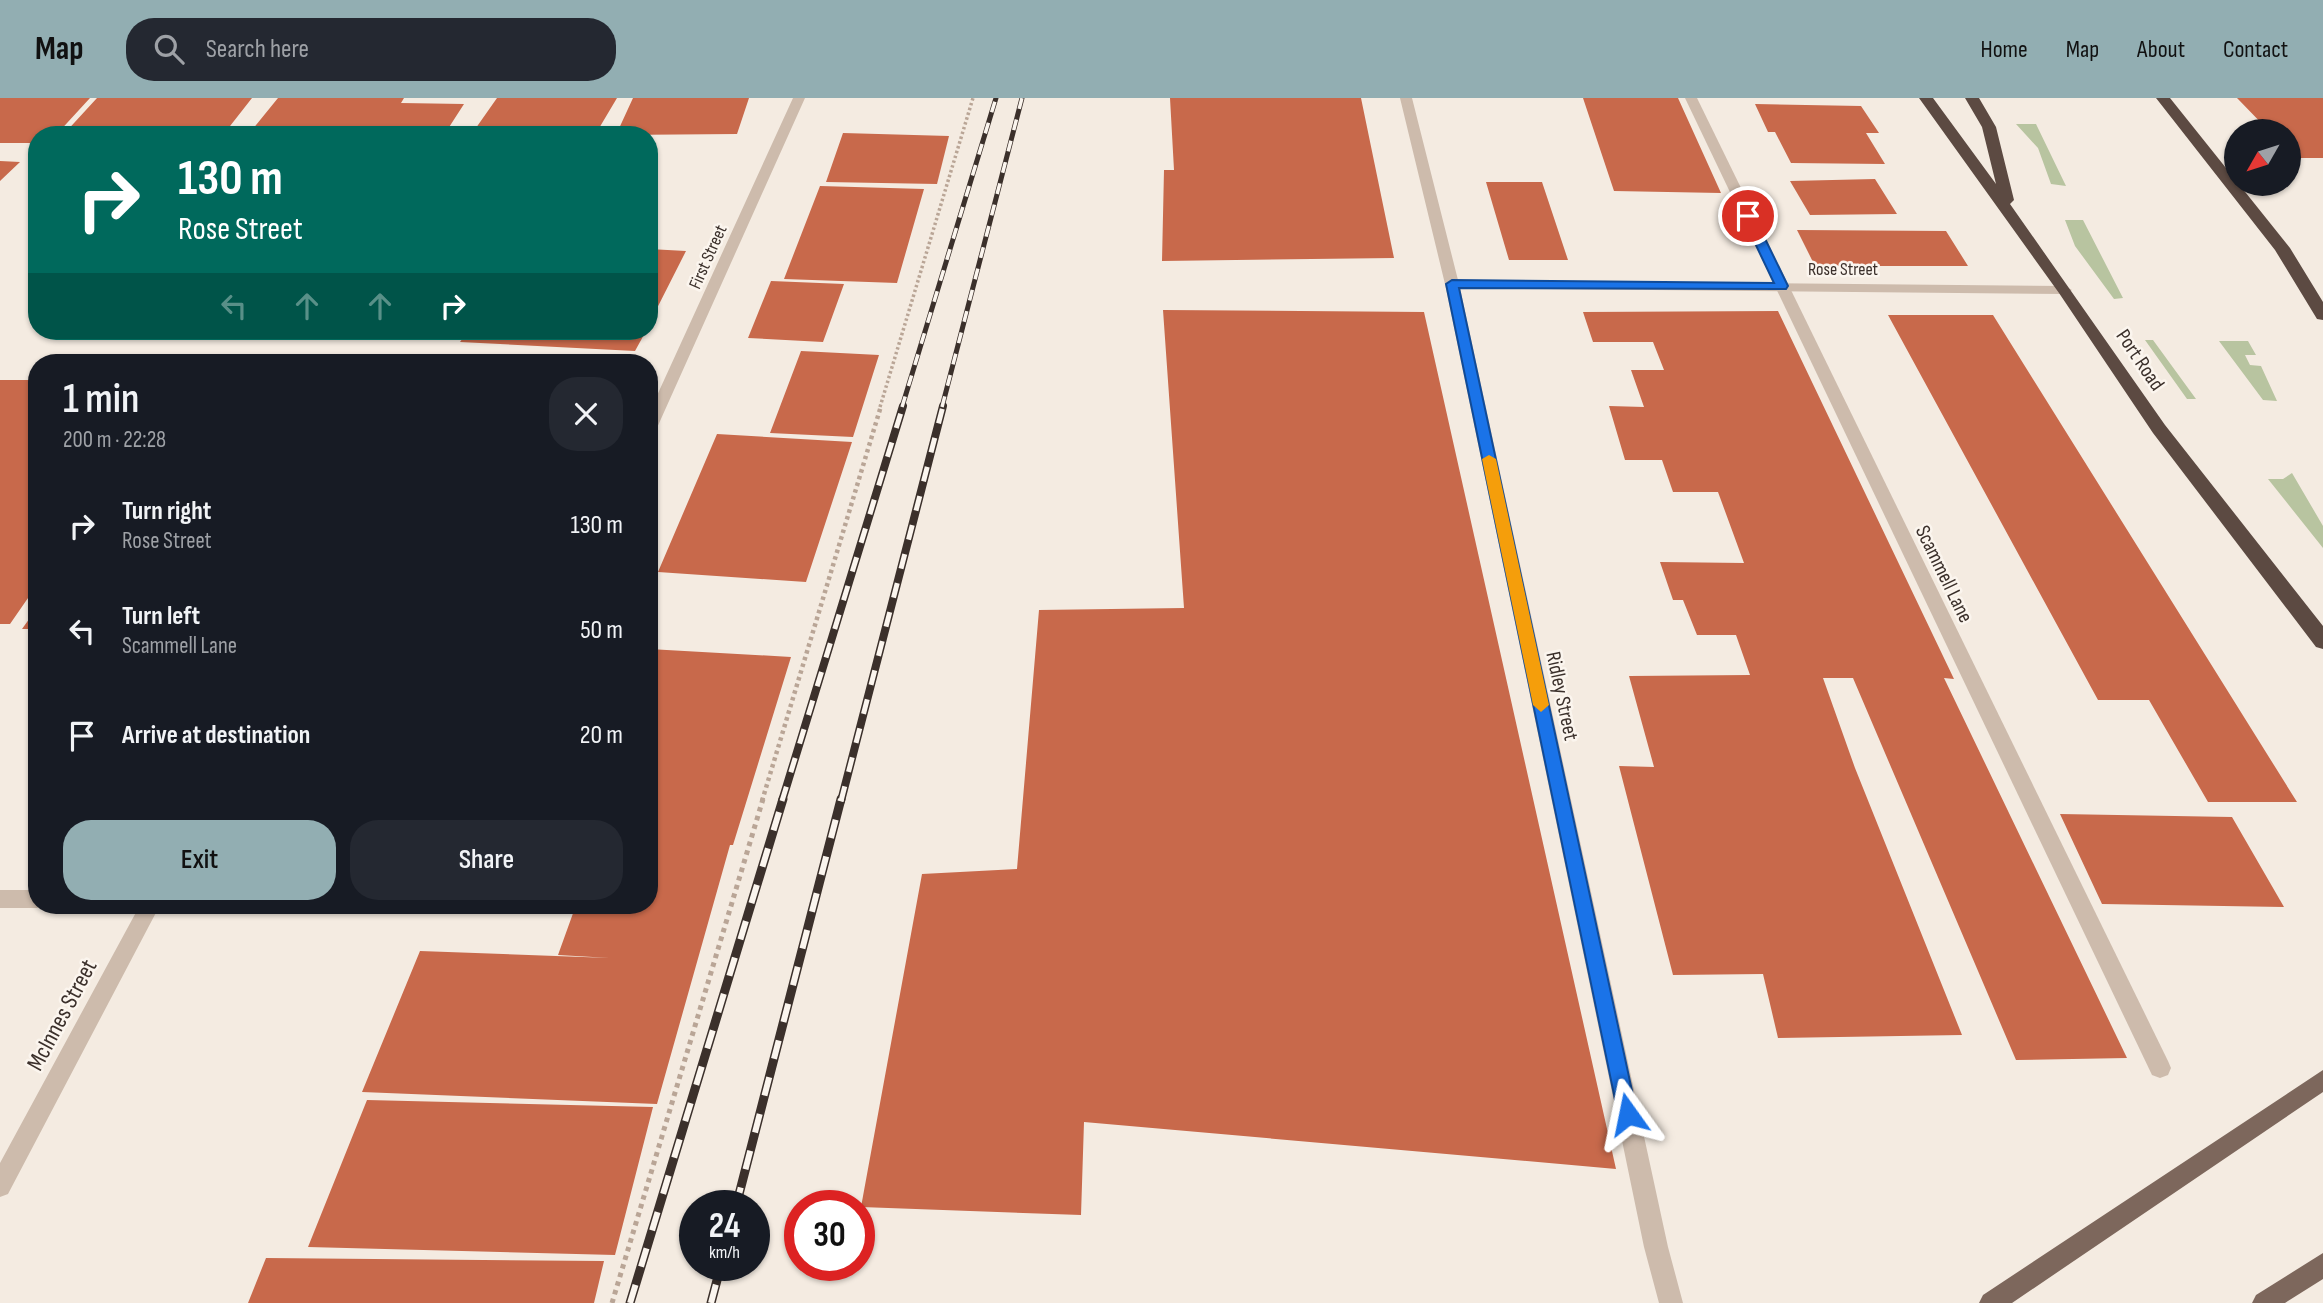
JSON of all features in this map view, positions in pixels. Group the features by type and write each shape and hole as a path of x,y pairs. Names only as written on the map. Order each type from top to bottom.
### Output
{"highway":[{"name":"Port Road","path":"1926,98 2065,290 2159,429 2323,641"},
{"path":"1972,98 1989,127 2011,216"},
{"path":"2163,98 2282,248 2323,315"}],"main road":[{"path":"1991,1303 2323,1080"},
{"path":"2264,1303 2323,1265"}],"street":[{"name":"First Street","path":"658,410 799,98"},
{"name":"Ridley Street","path":"1406,98 1452,284 1656,1248 1671,1303"},
{"name":"Scammell Lane","path":"1691,98 2160,1068"},
{"name":"Rose Street","path":"1452,284 2065,290"},
{"path":"0,899 28,899"},
{"name":"McInnes Street","path":"0,1186 145,914"}],"path":[{"path":"612,1303 972,98"}],"green space":[{"path":"2016,124 2036,124 2066,186 2051,184 2038,148"},
{"path":"2065,220 2083,220 2123,298 2114,299 2075,246"},
{"path":"2145,340 2153,340 2196,399 2187,399"},
{"path":"2219,341 2248,341 2256,355 2245,355 2250,365 2261,366 2277,401 2263,400"},
{"path":"2292,473 2323,526 2323,548 2268,479 2283,479"}],"building":[{"path":"0,98 90,98 64,126 28,126 28,143 0,143"},
{"path":"97,98 252,98 230,126 71,126"},
{"path":"278,98 404,98 401,103 464,104 450,126 255,126"},
{"path":"497,98 617,98 600,126 477,126"},
{"path":"633,98 749,98 737,134 658,135 658,126 620,126"},
{"path":"1170,98 1361,98 1394,258 1162,261 1164,170 1174,170"},
{"path":"1583,98 1678,98 1721,193 1614,191"},
{"path":"2237,98 2323,98 2323,158 2301,158 2301,119 2257,119"},
{"path":"1755,104 1861,106 1879,133 1866,133 1885,164 1791,163 1775,132 1768,132"},
{"path":"843,133 949,136 937,184 826,182"},
{"path":"0,161 20,162 0,181"},
{"path":"1875,179 1897,214 1810,215 1790,181"},
{"path":"1486,182 1542,182 1568,260 1509,260"},
{"path":"820,186 924,189 897,283 784,279"},
{"path":"1797,230 1946,231 1968,266 1815,266"},
{"path":"658,249 686,251 658,306"},
{"path":"771,281 844,284 823,342 748,338"},
{"path":"1163,310 1424,312 1616,1169 1084,1122 1081,1215 875,1208 875,1190 864,1190 922,874 1017,869 1039,610 1184,608"},
{"path":"1778,311 1954,679 1944,678 2127,1058 2016,1060 1853,678 1823,678 1855,768 1962,1035 1778,1038 1763,974 1673,975 1619,766 1654,767 1629,676 1750,675 1736,635 1697,635 1683,600 1673,600 1660,562 1744,563 1718,492 1673,492 1662,460 1625,460 1609,406 1644,407 1631,370 1664,370 1653,342 1593,342 1583,312"},
{"path":"1888,315 1993,315 2297,802 2208,802 2149,700 2098,700"},
{"path":"461,340 641,340 635,351 460,342"},
{"path":"801,351 879,355 853,437 770,433"},
{"path":"0,380 28,380 28,598 10,624 0,624"},
{"path":"717,434 852,442 806,582 658,572"},
{"path":"658,650 791,657 733,845 730,845 657,1104 362,1092 420,951 610,958 558,955 573,914 658,914"},
{"path":"2060,814 2232,817 2284,907 2102,904"},
{"path":"367,1100 653,1107 615,1255 308,1247"},
{"path":"266,1258 604,1261 594,1303 248,1303"}],"railway":[{"path":"902,407 996,98"},
{"path":"942,407 1022,98"},
{"path":"782,801 903,406"},
{"path":"841,801 943,406"},
{"path":"630,1303 783,799"},
{"path":"740,1190 841,799"},
{"path":"711,1303 717,1281"}],"slow traffic":[{"path":"1489,459 1541,705"}],"route":[{"path":"1628,1114 1452,284 1782,286 1748,216"}]}
